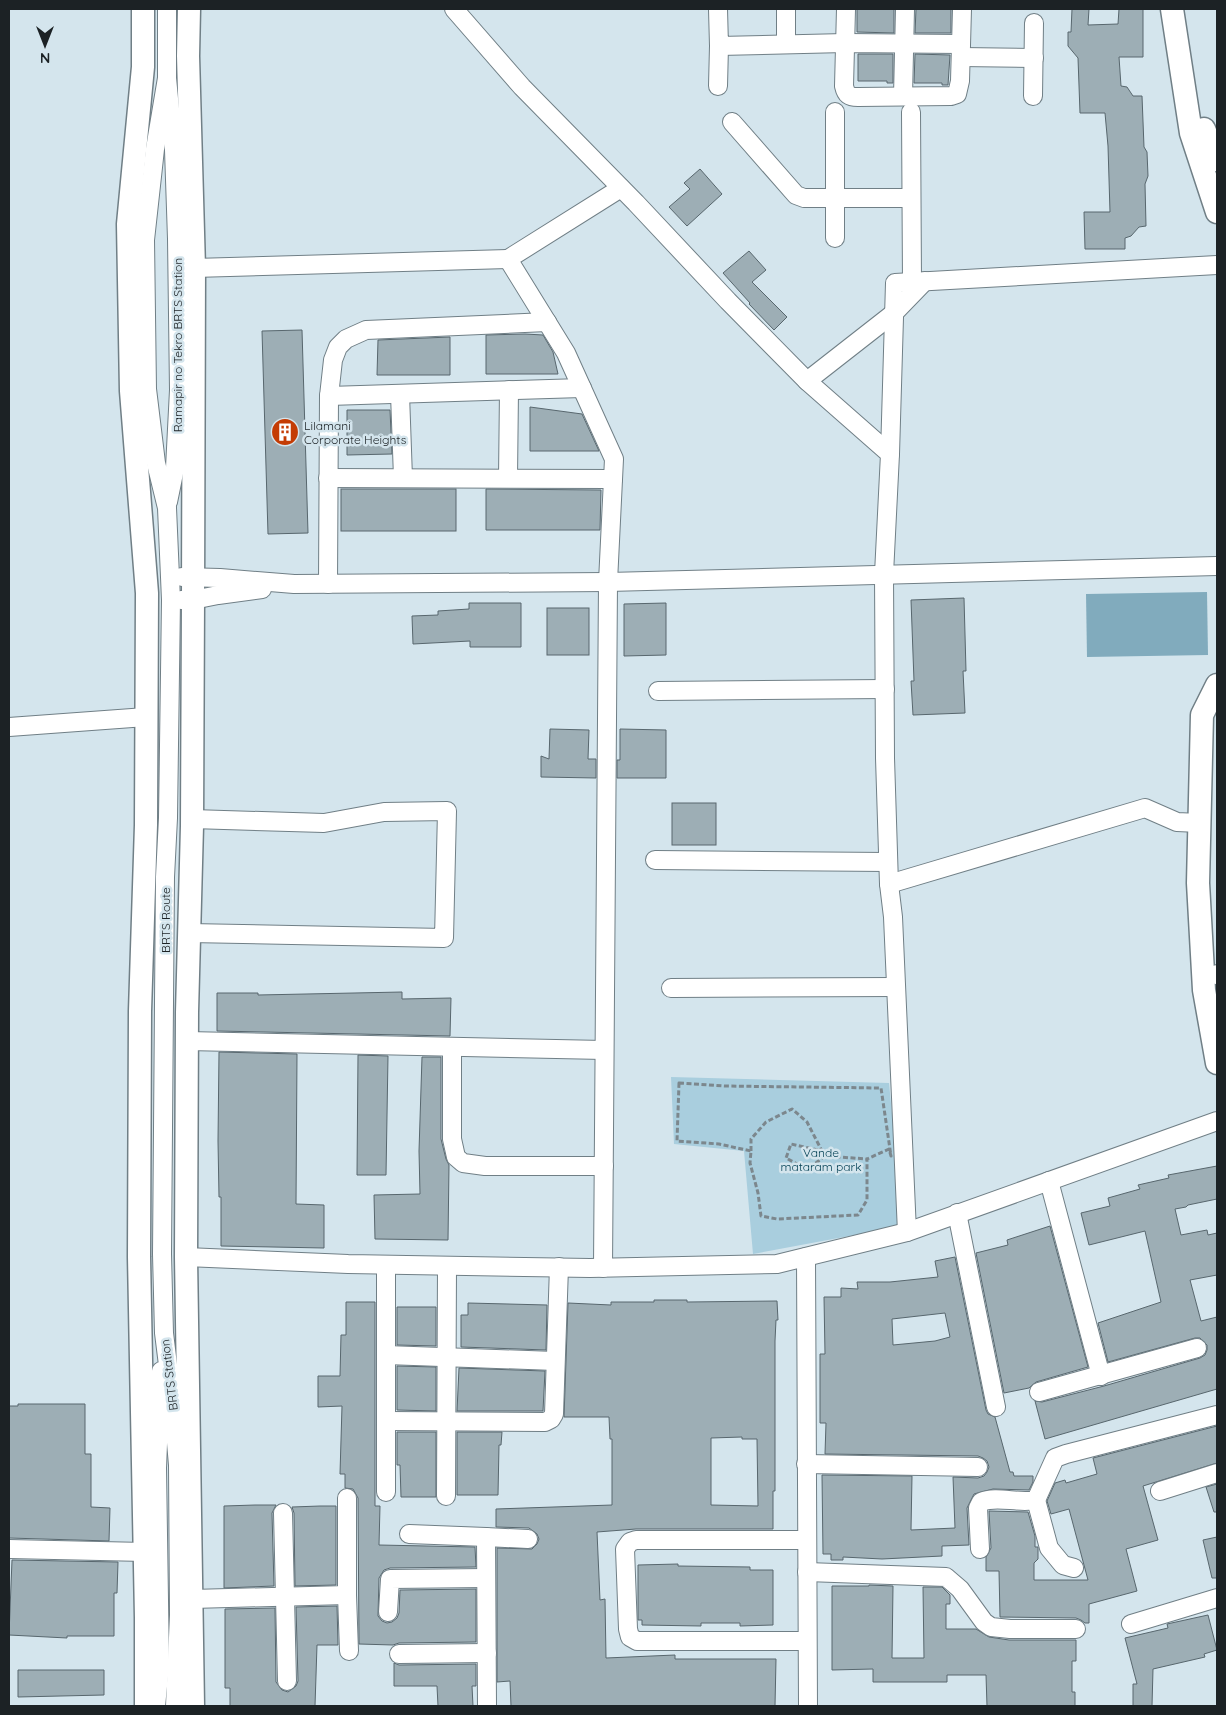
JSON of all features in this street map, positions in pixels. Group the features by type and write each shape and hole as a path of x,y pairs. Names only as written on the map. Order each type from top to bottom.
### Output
{"main road":[{"path":"144,9 142,67 128,224 131,392 146,589 146,825 140,1011 139,1247 146,1706"},
{"path":"189,9 188,56 194,268 192,819 187,1042 186,1256 192,1706"},
{"path":"1172,9 1191,132 1217,212"},
{"path":"1187,9 1204,129 1217,160"},
{"path":"1217,685 1202,715 1198,883 1204,990 1217,1064"},
{"path":"1217,715 1215,719 1212,883 1217,980"}],"street":[{"path":"167,9 167,78"},
{"path":"454,9 522,87 728,301 807,381 890,454"},
{"path":"718,9 718,86"},
{"path":"786,9 786,44"},
{"path":"846,9 844,86 846,93 850,97 907,104 957,94 960,81 962,9"},
{"path":"807,381 894,313 919,281 911,198 905,9"},
{"path":"1033,96 1034,23"},
{"path":"719,46 845,43 905,44 1034,58"},
{"name":"Ramapir no Tekro BRTS Station","path":"167,78 155,149 145,240 147,389 156,463 167,508"},
{"name":"Ramapir no Tekro BRTS Station","path":"167,78 174,150 179,380 175,468 167,508"},
{"path":"835,112 835,238"},
{"path":"732,122 796,195 804,198 911,198"},
{"path":"194,268 508,259 621,188"},
{"path":"508,259 566,353 614,459 608,582 603,1268"},
{"path":"919,281 1217,265"},
{"path":"894,313 884,574 885,758 889,884 893,917 907,1232"},
{"path":"328,584 329,396 333,360 338,347 346,339 366,330 547,322"},
{"path":"329,396 582,388"},
{"path":"508,478 509,390"},
{"path":"400,394 403,478"},
{"path":"328,478 613,479"},
{"name":"BRTS Route","path":"164,1333 162,1254 165,877 171,600 167,508"},
{"path":"146,589 170,578 193,577 294,584 608,582 1217,566"},
{"path":"146,589 171,600 193,600 218,594 294,584"},
{"path":"658,690 885,689"},
{"path":"9,727 146,717"},
{"path":"889,884 1145,808 1177,822 1199,823"},
{"path":"189,933 444,938 447,811 384,812 324,824 192,819"},
{"path":"655,860 888,862"},
{"path":"671,988 896,987"},
{"path":"187,1042 604,1050"},
{"path":"452,1047 452,1139 456,1157 462,1163 485,1166 604,1166"},
{"path":"186,1256 447,1266 559,1268 777,1264 907,1232 1217,1121"},
{"path":"1049,1181 1101,1376"},
{"path":"957,1214 996,1407"},
{"path":"806,1256 808,1706"},
{"path":"386,1264 386,1492"},
{"path":"446,1496 447,1266"},
{"path":"386,1421 545,1422 551,1419 554,1414 559,1268"},
{"name":"BRTS Station","path":"160,1666 157,1468 164,1333"},
{"name":"BRTS Station","path":"164,1333 178,1465 179,1615 175,1698"},
{"path":"1039,1392 1197,1348"},
{"path":"386,1356 555,1361"},
{"path":"1074,1568 1063,1566 1049,1548 1036,1500 1055,1458 1217,1415"},
{"path":"806,1464 978,1467"},
{"path":"1160,1491 1217,1473"},
{"path":"347,1498 349,1651"},
{"path":"980,1549 978,1508 981,1502 987,1499 1026,1502 1036,1500"},
{"path":"283,1513 287,1681"},
{"path":"409,1534 528,1539"},
{"path":"486,1537 487,1706"},
{"path":"807,1540 636,1540 630,1542 625,1549 628,1629 630,1637 637,1641 807,1641"},
{"path":"9,1549 144,1552"},
{"path":"807,1572 946,1577 960,1589 984,1622 991,1627 1010,1629 1076,1629"},
{"path":"388,1612 390,1579 486,1578"},
{"path":"192,1599 347,1595"},
{"path":"1131,1624 1217,1598"},
{"path":"399,1654 487,1653"},
{"path":"156,1706 160,1666"},
{"path":"160,1666 164,1706"}],"path":[{"path":"751,1151 720,1144 677,1141 679,1084 881,1088 891,1156 888,1149 867,1159 825,1156 812,1166 797,1164 786,1158 791,1144 822,1151 807,1122 792,1109 766,1122 751,1139 751,1151 750,1163 758,1193 761,1216 777,1219 858,1215 868,1200 867,1159"}],"green space":[{"name":"Vande mataram park","path":"671,1077 889,1083 903,1226 753,1254 744,1151 674,1144"}],"shaded area":[{"path":"1207,592 1208,655 1087,657 1086,594"}],"building":[{"path":"857,9 894,9 894,33 857,32"},
{"path":"916,9 951,9 951,33 915,33"},
{"path":"1072,9 1089,9 1088,25 1118,24 1119,9 1143,9 1143,57 1119,57 1121,86 1127,87 1133,96 1142,96 1144,147 1147,152 1148,176 1145,184 1146,226 1139,227 1131,236 1125,238 1125,249 1085,249 1084,212 1110,212 1108,146 1105,113 1080,113 1078,58 1068,46 1068,32 1071,32"},
{"path":"858,54 893,54 893,83 887,83 887,81 858,81"},
{"path":"915,54 950,55 948,85 942,85 942,83 914,83"},
{"path":"700,169 722,194 687,226 669,207 690,189 684,183"},
{"path":"749,251 766,270 752,282 787,317 774,330 723,273"},
{"name":"Lilamani Corporate Heights","path":"302,330 308,533 268,534 262,331"},
{"path":"486,335 543,335 553,352 558,374 486,374"},
{"path":"450,337 450,375 377,375 378,340"},
{"path":"530,407 582,414 599,451 530,451"},
{"path":"347,410 390,410 392,454 347,455"},
{"path":"341,489 456,489 456,531 341,531"},
{"path":"486,489 601,490 600,530 486,530"},
{"path":"964,598 966,671 963,671 965,713 913,715 911,681 914,681 911,600"},
{"path":"469,603 521,603 521,647 470,647 470,641 413,644 412,616 438,615 438,611 469,609"},
{"path":"666,603 666,655 624,656 624,604"},
{"path":"547,608 589,608 589,655 547,655"},
{"path":"550,729 589,730 588,759 596,759 596,778 541,777 541,756 549,759"},
{"path":"620,729 666,730 666,778 617,778 617,760 620,760"},
{"path":"672,803 716,803 716,845 672,845"},
{"path":"402,992 402,999 451,998 450,1036 217,1031 217,993 258,993 258,995"},
{"path":"219,1052 297,1054 296,1204 324,1205 324,1248 221,1246 218,1141"},
{"path":"358,1055 388,1056 386,1175 357,1175"},
{"path":"422,1057 441,1057 441,1139 449,1165 448,1240 375,1239 374,1195 420,1194 419,1151"},
{"path":"1217,1166 1217,1199 1175,1209 1181,1235 1207,1230 1208,1235 1217,1233 1217,1275 1190,1280 1201,1321 1217,1317 1217,1389 1045,1439 1035,1401 1042,1402 1104,1386 1205,1355 1207,1345 1200,1338 1195,1338 1108,1362 1098,1323 1161,1302 1145,1231 1089,1245 1081,1213 1110,1206 1108,1198 1140,1189 1138,1185 1169,1178 1168,1175"},
{"path":"1050,1226 1088,1367 1036,1382 1029,1388 1004,1393 976,1253 1008,1245 1007,1240"},
{"path":"955,1257 986,1410 988,1414 995,1417 1010,1472 1013,1472 1014,1476 1033,1476 1033,1482 1029,1490 993,1489 974,1494 967,1508 969,1545 942,1546 942,1556 882,1559 843,1557 843,1560 831,1560 831,1554 823,1554 822,1475 912,1476 911,1530 955,1528 953,1477 978,1478 984,1476 989,1467 987,1461 978,1456 825,1454 826,1423 820,1423 820,1354 825,1354 824,1297 841,1297 841,1288 858,1289 857,1282 890,1282 938,1277 935,1261","holes":["945,1313 950,1337 935,1341 893,1345 892,1319"]},
{"path":"654,1300 687,1300 687,1302 777,1301 773,1529 636,1529 597,1532 600,1600 605,1599 606,1658 675,1655 675,1659 776,1659 775,1706 511,1706 510,1681 497,1682 497,1548 532,1549 539,1539 537,1534 529,1528 496,1527 496,1509 612,1505 612,1439 610,1439 609,1417 564,1417 568,1303 611,1305 611,1302 654,1302","holes":["742,1437 742,1439 757,1439 758,1506 711,1505 711,1438"]},
{"path":"346,1302 375,1302 375,1506 380,1506 379,1545 475,1547 476,1567 390,1568 384,1570 379,1578 378,1616 387,1623 397,1618 400,1590 476,1589 476,1642 399,1643 393,1645 359,1644 358,1498 353,1489 345,1488 345,1474 340,1474 342,1406 318,1407 318,1376 340,1376 341,1335 346,1335"},
{"path":"468,1303 547,1305 546,1350 461,1347 461,1315 468,1315"},
{"path":"397,1307 436,1307 436,1346 397,1345"},
{"path":"397,1366 436,1367 436,1411 397,1410"},
{"path":"459,1368 545,1371 543,1411 457,1411"},
{"path":"18,1404 85,1404 85,1454 91,1454 91,1507 110,1508 109,1541 9,1538 9,1406 18,1406"},
{"path":"1217,1426 1217,1463 1143,1486 1158,1540 1126,1549 1137,1591 1089,1604 1089,1623 1076,1618 1000,1617 999,1571 986,1571 986,1557 991,1548 989,1511 1028,1512 1035,1536 1035,1547 1038,1547 1038,1559 1034,1563 1034,1580 1088,1580 1069,1509 1051,1514 1047,1501 1055,1483 1065,1480 1066,1483 1097,1474 1093,1458"},
{"path":"397,1432 436,1432 436,1497 401,1497 400,1465 397,1465"},
{"path":"457,1432 502,1432 501,1445 499,1445 498,1495 457,1495"},
{"path":"1217,1484 1217,1512 1214,1512 1206,1487"},
{"path":"276,1505 272,1513 274,1586 224,1588 224,1506"},
{"path":"336,1506 336,1585 295,1586 294,1513 292,1507"},
{"path":"1217,1537 1217,1578 1212,1578 1203,1540"},
{"path":"12,1560 118,1562 117,1593 114,1593 114,1636 67,1636 67,1638 9,1635"},
{"path":"678,1564 678,1566 750,1567 750,1570 773,1570 773,1625 740,1626 740,1623 701,1623 701,1626 642,1625 642,1620 638,1620 638,1565"},
{"path":"832,1586 893,1586 892,1658 924,1658 923,1587 942,1587 950,1595 950,1604 946,1604 946,1629 976,1629 989,1637 1009,1640 1076,1640 1076,1661 1072,1661 1072,1692 1075,1692 1075,1706 987,1706 986,1675 947,1675 947,1682 873,1682 873,1669 832,1670"},
{"path":"337,1606 338,1645 317,1645 315,1706 230,1706 230,1688 225,1688 225,1609 275,1608 276,1682 282,1690 288,1692 296,1686 298,1681 296,1607"},
{"path":"1208,1615 1217,1650 1204,1654 1205,1657 1153,1669 1152,1706 1133,1706 1133,1684 1137,1684 1125,1638 1168,1628 1167,1624"},
{"path":"394,1663 399,1665 476,1664 476,1686 472,1686 473,1706 438,1706 437,1686 394,1686"},
{"path":"18,1670 104,1670 104,1695 18,1697"}],"place":[{"name":"Lilamani Corporate Heights","path":"285,432"}]}
